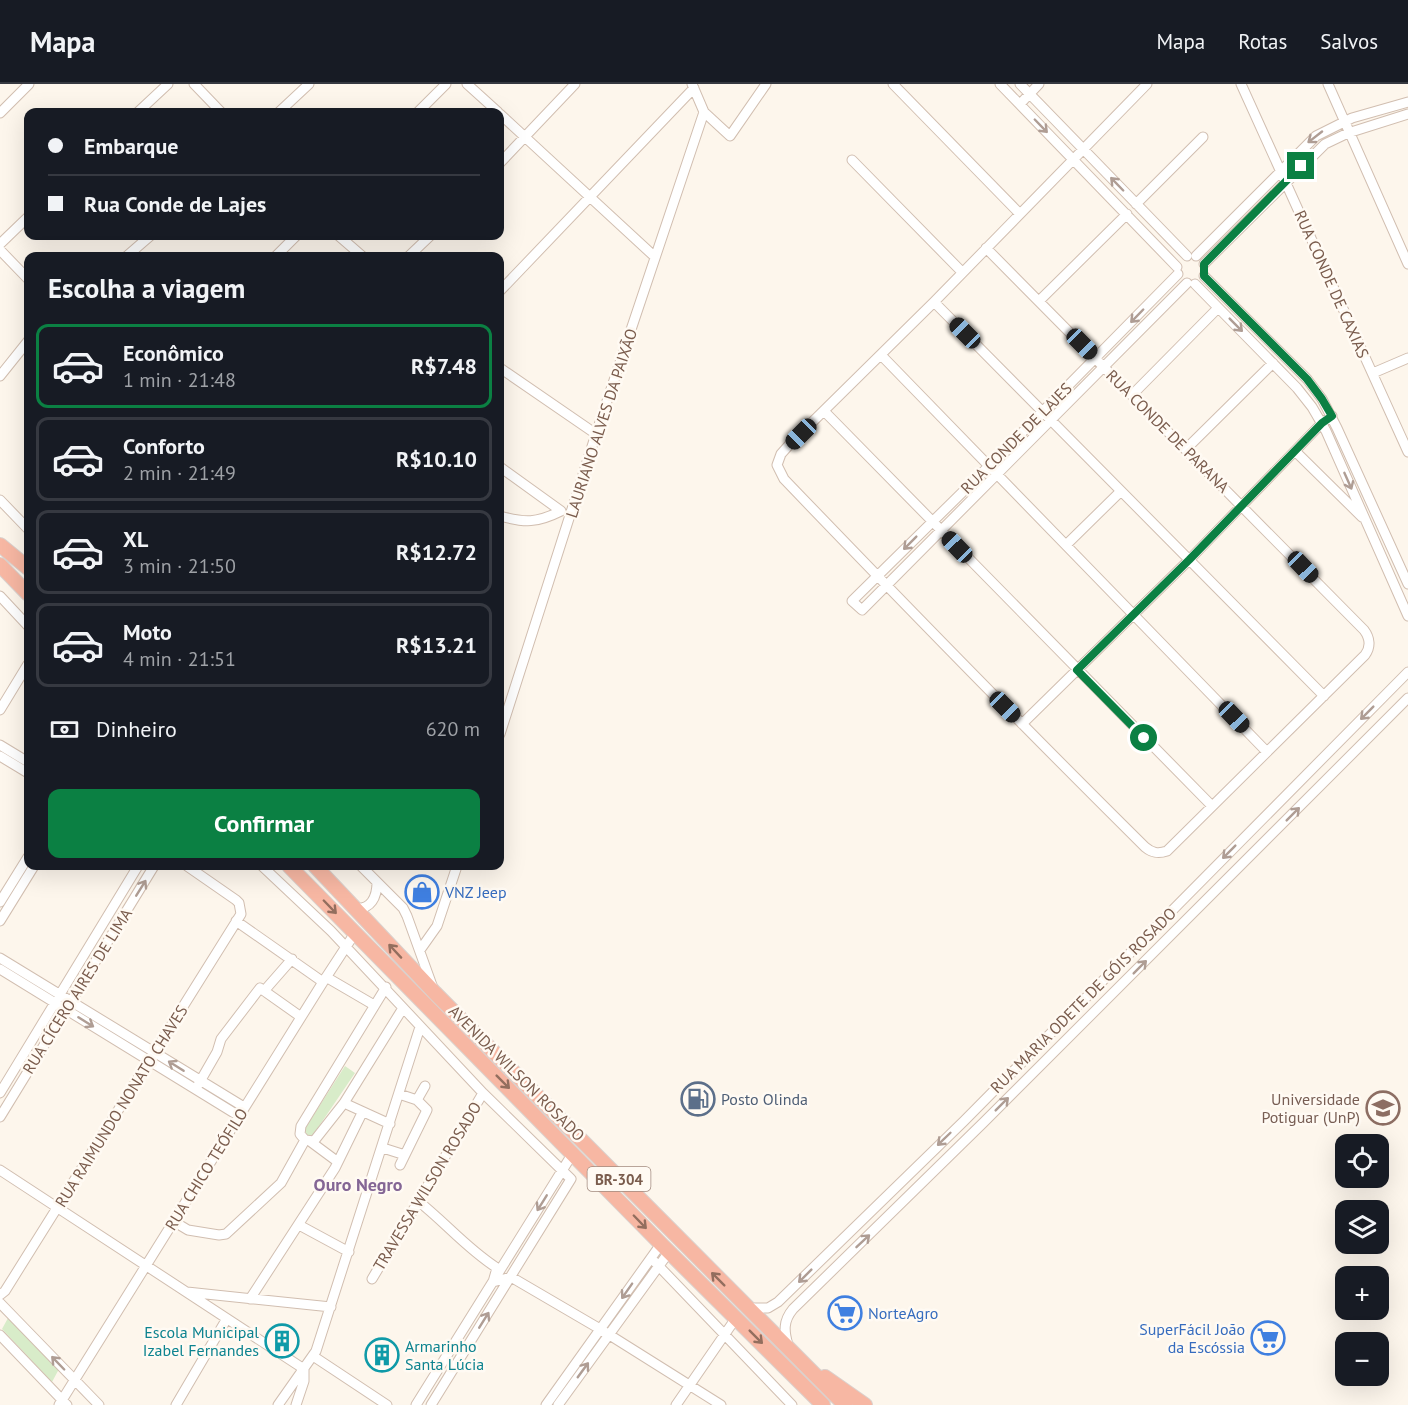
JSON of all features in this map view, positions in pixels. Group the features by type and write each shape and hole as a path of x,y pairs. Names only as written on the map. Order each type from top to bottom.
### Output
{"highway":[{"path":"0,545 24,565"},
{"path":"0,565 24,590"},
{"name":"AVENIDA WILSON ROSADO","path":"293,870 736,1318 842,1402"},
{"name":"AVENIDA WILSON ROSADO","path":"319,870 435,993 789,1351 824,1405"},
{"path":"800,1371 815,1405"},
{"path":"800,1371 845,1390 865,1405"}],"street":[{"path":"0,113 29,84"},
{"path":"142,108 168,84"},
{"path":"194,84 217,108"},
{"path":"283,108 309,84"},
{"path":"422,108 446,84"},
{"path":"467,84 493,108"},
{"path":"504,287 693,86 704,112 729,136 766,84"},
{"path":"893,84 1020,214"},
{"path":"1000,84 1178,270 1304,395 1322,423 1408,616"},
{"path":"1020,84 1136,204 1192,256 1204,264"},
{"path":"1020,104 1039,84"},
{"path":"933,302 1324,696 1167,851 1151,852 1022,724 784,480 778,470 777,460 1147,84"},
{"name":"RUA CONDE DE CAXIAS","path":"1241,84 1408,452"},
{"path":"1328,84 1408,264"},
{"path":"504,159 573,85"},
{"path":"1178,270 1182,258 1192,256 1316,136 1344,121 1408,102"},
{"name":"LAURIANO ALVES DA PAIXÃO","path":"504,722 596,434 704,112"},
{"path":"1408,114 1349,132 1325,144 1204,264 1204,276 1307,379 1322,399 1332,416 1408,584"},
{"path":"504,118 655,257"},
{"path":"1136,204 1203,137"},
{"path":"852,160 962,272"},
{"path":"1039,301 1126,214"},
{"path":"0,244 24,221"},
{"path":"132,252 145,240"},
{"path":"280,252 292,240"},
{"path":"344,240 357,252"},
{"path":"413,252 425,240"},
{"name":"RUA CONDE DE PARANA","path":"986,248 1364,630 1370,639 1368,651 1324,696"},
{"path":"0,250 24,275"},
{"name":"RUA CONDE DE LAJES","path":"1178,270 1043,412 852,601 862,610 1191,283"},
{"path":"1191,283 1204,276"},
{"path":"1132,395 1218,308"},
{"path":"0,376 24,346"},
{"path":"881,354 1267,752"},
{"path":"1372,373 1408,358"},
{"path":"1186,449 1273,363"},
{"path":"504,371 596,434"},
{"path":"824,411 1212,806"},
{"path":"1022,724 1189,560 1322,423 1332,416"},
{"path":"1295,451 1366,521"},
{"path":"504,470 561,512 544,520 523,522 504,517"},
{"path":"1066,545 1121,491"},
{"path":"0,500 24,525"},
{"path":"0,596 24,622"},
{"path":"0,710 24,671"},
{"name":"RUA MARIA ODETE DE GÓIS ROSADO","path":"747,1308 768,1308 778,1302 964,1121 1408,672"},
{"name":"RUA MARIA ODETE DE GÓIS ROSADO","path":"789,1351 784,1328 789,1312 892,1214 1408,698"},
{"path":"0,745 24,760"},
{"path":"0,756 24,771"},
{"path":"0,921 24,866"},
{"path":"0,902 11,894 31,870"},
{"name":"RUA CÍCERO AIRES DE LIMA","path":"0,1093 136,870"},
{"name":"RUA CÍCERO AIRES DE LIMA","path":"0,1117 152,870"},
{"path":"193,870 239,903 241,914 236,921 324,980 374,1005"},
{"path":"266,870 346,946 483,1093 571,1179 431,1405"},
{"path":"365,870 403,908 435,993"},
{"path":"420,950 438,926 456,870"},
{"path":"355,908 363,909 369,906 377,890 376,882"},
{"name":"RUA RAIMUNDO NONATO CHAVES","path":"1,1300 236,921"},
{"name":"RUA CHICO TEÓFILO","path":"63,1403 74,1380 355,933"},
{"path":"0,958 57,998 242,1112"},
{"path":"264,991 292,959"},
{"path":"0,969 57,998"},
{"path":"338,1162 300,1134 301,1126 386,987"},
{"path":"198,1085 217,1052 221,1040 260,988 301,1017"},
{"path":"173,1221 188,1230 226,1234 281,1183 308,1141 320,1135 344,1103 403,1008"},
{"path":"278,1405 316,1351 420,1027"},
{"path":"417,1100 425,1086"},
{"name":"TRAVESSA WILSON ROSADO","path":"372,1279 483,1093"},
{"path":"399,1094 417,1100 426,1107 426,1113 400,1165"},
{"path":"344,1103 390,1124"},
{"path":"957,1149 985,1115 979,1111 964,1121"},
{"path":"250,1299 338,1162 362,1113"},
{"path":"383,1148 405,1155"},
{"path":"416,1405 573,1153"},
{"path":"0,1170 304,1369"},
{"path":"892,1214 875,1225 869,1219 909,1173"},
{"path":"418,1201 435,1214 475,1253 496,1268 493,1282"},
{"path":"299,1225 349,1252"},
{"path":"558,1405 651,1258 665,1248"},
{"path":"546,1405 658,1266 665,1248"},
{"path":"651,1258 792,1405"},
{"path":"493,1282 510,1277 721,1405"},
{"path":"186,1292 331,1307"},
{"path":"1,1300 99,1405"},
{"path":"676,1405 736,1318"},
{"path":"176,1405 226,1320"},
{"path":"0,1335 63,1403"},
{"path":"313,1356 387,1405"},
{"path":"296,1405 304,1381 304,1369"},
{"path":"436,1373 446,1380"}],"green space":[{"path":"345,1066 355,1073 313,1135 307,1135 304,1130"},
{"path":"8,1318 59,1369 52,1382 2,1329"}],"place":[{"name":"VNZ Jeep","path":"422,892"},
{"name":"Posto Olinda","path":"698,1099"},
{"name":"Universidade Potiguar (UnP)","path":"1383,1108"},
{"name":"NorteAgro","path":"845,1313"},
{"name":"SuperFácil João da Escóssia","path":"1268,1338"},
{"name":"Escola Municipal Izabel Fernandes","path":"282,1341"},
{"name":"Armarinho Santa Lúcia","path":"382,1355"}],"district":[{"name":"Ouro Negro","path":"358,1184"}],"route":[{"path":"1144,738 1077,670 1189,560 1322,423 1332,416 1307,379 1204,276 1204,264 1301,166"}]}
